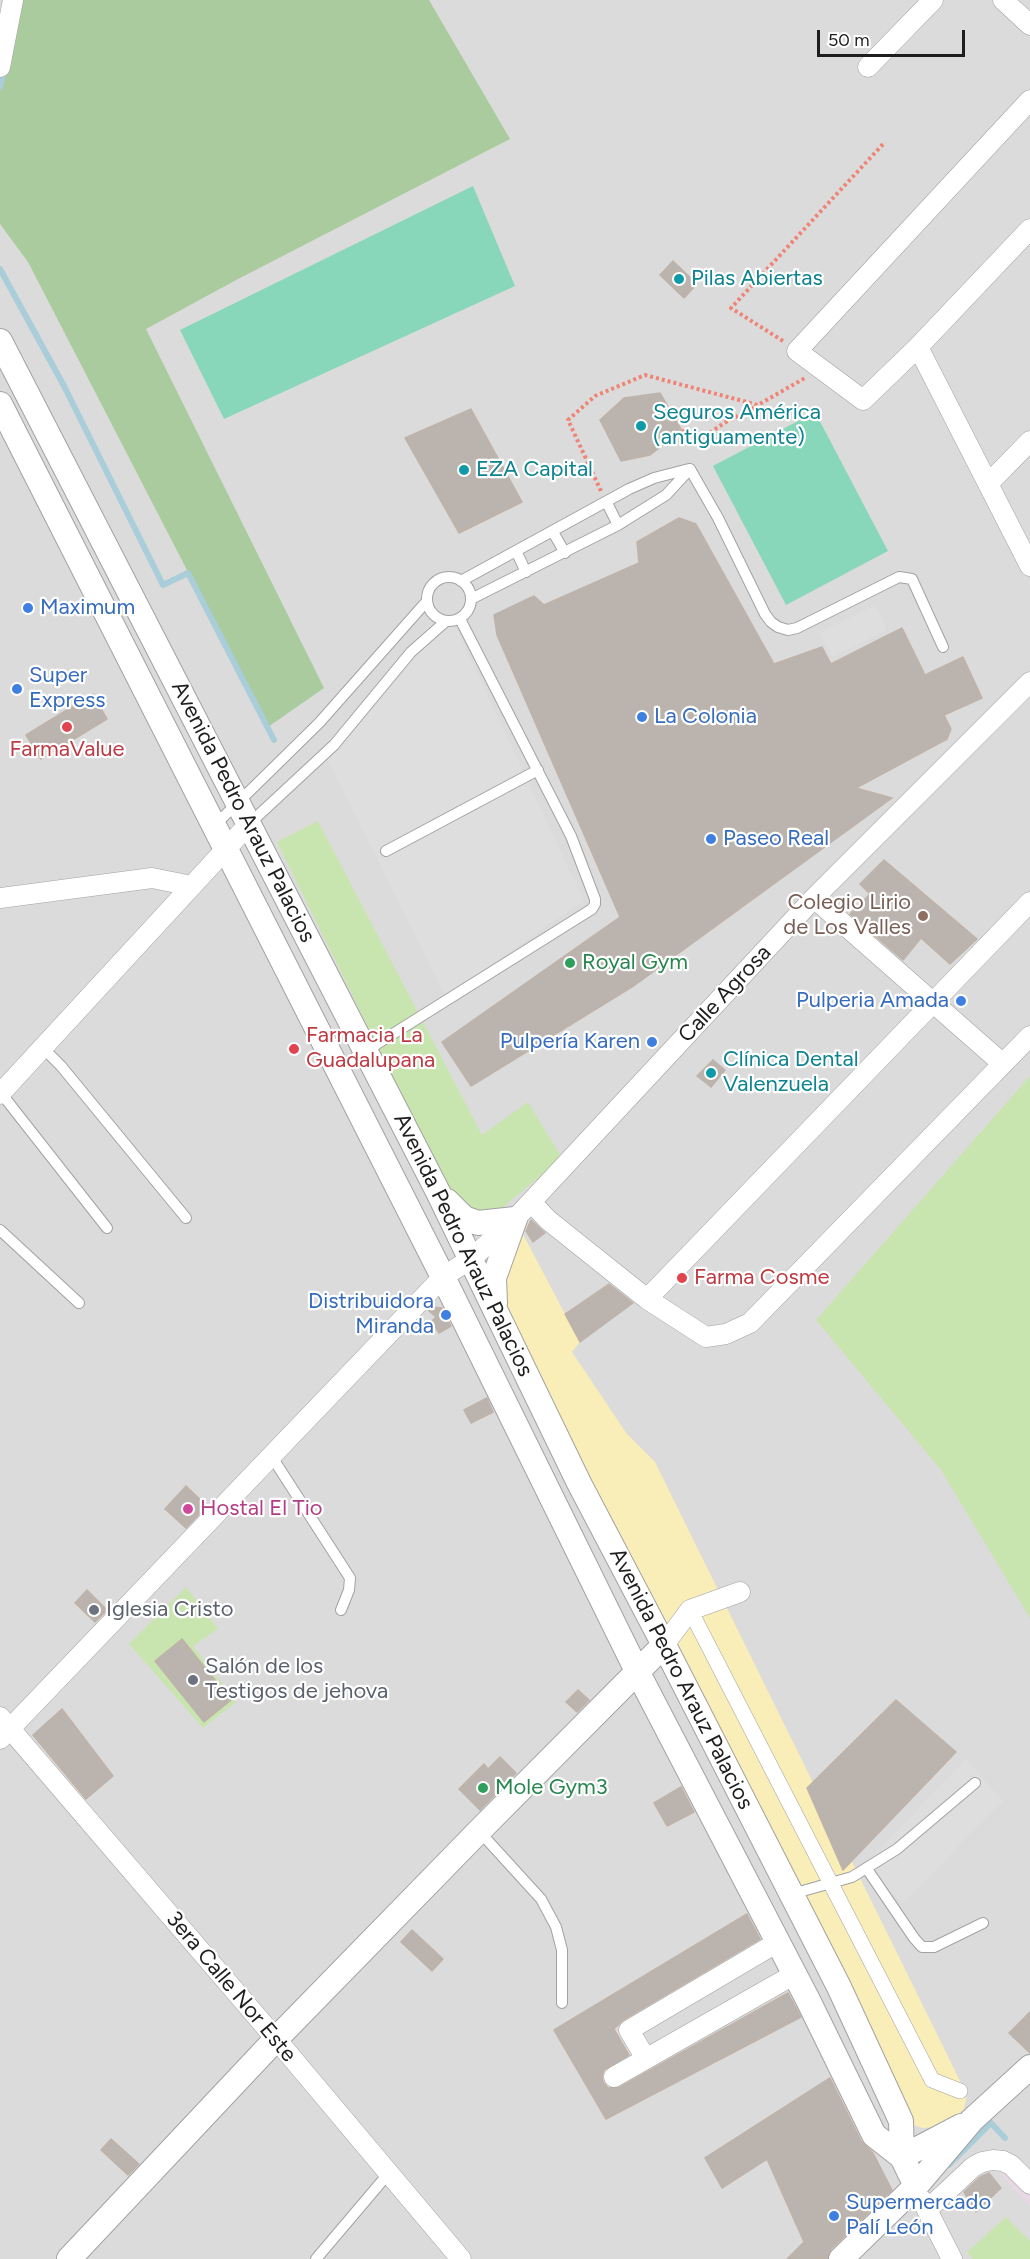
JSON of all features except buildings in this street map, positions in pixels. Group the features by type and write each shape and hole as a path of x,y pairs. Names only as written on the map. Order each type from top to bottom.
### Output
{"street":[{"path":"0,67 13,0"},
{"path":"867,67 933,0"},
{"path":"1003,0 1028,20"},
{"path":"1030,100 797,351 863,400 918,347 1030,229"},
{"name":"Avenida Pedro Arauz Palacios","path":"0,340 472,1258 579,1483 839,1987 901,2121 902,2157 916,2186"},
{"path":"918,347 1030,566"},
{"name":"Avenida Pedro Arauz Palacios","path":"0,404 443,1277 637,1671 795,1974 874,2135 902,2157"},
{"path":"18,441 45,430"},
{"path":"988,484 1030,441"},
{"path":"123,644 148,630"},
{"name":"Calle Agrosa","path":"3,1728 272,1456 443,1277 472,1258 523,1211 814,898 1030,682"},
{"path":"1,1094 249,825"},
{"path":"0,898 152,878 192,886"},
{"path":"814,898 1003,1064"},
{"path":"647,1299 1030,902"},
{"path":"438,1192 464,1218 478,1223 523,1211 548,1220 647,1299 706,1337 726,1334 750,1323 1030,1036"},
{"path":"495,1305 494,1278 523,1211"},
{"path":"550,1496 579,1483"},
{"path":"69,2259 276,2040 664,1645 690,1610 740,1592"},
{"path":"690,1610 932,2080 960,2091"},
{"name":"3era Calle Nor Este","path":"3,1728 276,2040 461,2259"},
{"path":"732,1853 764,1839"},
{"path":"646,2059 629,2030 778,1942"},
{"path":"614,2077 795,1974"},
{"path":"808,2000 839,1987"},
{"path":"841,2259 916,2186 972,2120 1030,2067"},
{"path":"902,2157 972,2120"},
{"path":"927,2210 973,2167 993,2160 1011,2165 1030,2184"},
{"path":"916,2186 952,2259"}],"lane":[{"path":"461,581 629,489 654,478 690,469"},
{"path":"471,599 618,525 666,495 690,469"},
{"path":"690,469 718,518 771,622 778,627 788,630 797,628 899,577 912,579 943,647"},
{"path":"607,503 618,525"},
{"path":"553,532 565,553"},
{"path":"516,551 526,572"},
{"path":"249,825 334,745 411,652 445,622 466,614 471,599 468,588 461,581 445,577 431,586 427,602 429,611 436,618 445,622"},
{"path":"213,827 319,723 427,602"},
{"path":"337,1069 594,907 595,899 571,837 460,618"},
{"path":"386,850 538,770"},
{"path":"42,1047 61,1066 186,1218"},
{"path":"1,1094 107,1228"},
{"path":"0,1230 79,1303"},
{"path":"272,1456 350,1578 349,1590 341,1610"},
{"path":"792,1894 831,1885 867,1869 897,1849 975,1783"},
{"path":"479,1831 542,1899 555,1927 562,1950 562,2003"},
{"path":"867,1869 922,1947 934,1947 982,1923"},
{"path":"316,2259 388,2174"}],"path":[{"path":"797,351 731,308 885,142"},
{"path":"682,431 704,436 822,369"},
{"path":"607,503 567,420 595,396 645,375 758,405"}],"shaded area":[{"path":"0,0 1030,0 1030,2259 0,2259"},
{"path":"876,605 887,630 832,657 819,633"},
{"path":"453,621 584,901 445,996 322,748 429,624"},
{"path":"966,1759 1003,1801 902,1904 865,1864"},
{"path":"1013,2162 1030,2179 1030,2206 999,2173"}],"green space":[{"path":"22,0 429,0 510,139 146,329 324,688 268,727 28,262 0,224 0,87"},
{"path":"473,186 515,286 224,419 180,330"},
{"path":"815,412 888,551 786,605 713,466"},
{"path":"318,821 482,1135 528,1102 562,1158 502,1208 483,1214 465,1209 449,1192 277,842"},
{"path":"1030,1076 1030,1618 941,1470 816,1320"},
{"path":"186,1587 218,1629 193,1646 236,1702 203,1728 129,1644"},
{"path":"1006,2217 1030,2241 1030,2259 972,2259 967,2252"}],"sand":[{"path":"515,1219 565,1314 583,1338 572,1352 627,1434 655,1462 967,2095 964,2109 946,2126 923,2128 901,2121 495,1305"}],"waterway":[{"path":"0,87 4,70"},
{"path":"0,269 64,386 163,585 188,573 274,740"},
{"path":"989,2121 1005,2138"},
{"path":"949,2165 991,2123"}],"place":[{"name":"Pilas Abiertas","path":"679,279"},
{"name":"Seguros América (antiguamente)","path":"641,426"},
{"name":"EZA Capital","path":"464,470"},
{"name":"Maximum","path":"28,608"},
{"name":"Super Express","path":"17,689"},
{"name":"La Colonia","path":"642,717"},
{"name":"FarmaValue","path":"67,727"},
{"name":"Paseo Real","path":"711,839"},
{"name":"Colegio Lirio de Los Valles","path":"923,916"},
{"name":"Royal Gym","path":"570,963"},
{"name":"Pulperia Amada","path":"961,1001"},
{"name":"Pulpería Karen","path":"652,1042"},
{"name":"Farmacia La Guadalupana","path":"294,1049"},
{"name":"Clínica Dental Valenzuela","path":"711,1073"},
{"name":"Farma Cosme","path":"682,1278"},
{"name":"Distribuidora Miranda","path":"446,1315"},
{"name":"Hostal El Tio","path":"188,1509"},
{"name":"Iglesia Cristo","path":"94,1610"},
{"name":"Salón de los Testigos de jehova","path":"193,1680"},
{"name":"Mole Gym3","path":"483,1788"},
{"name":"Supermercado Palí León","path":"834,2216"}]}
